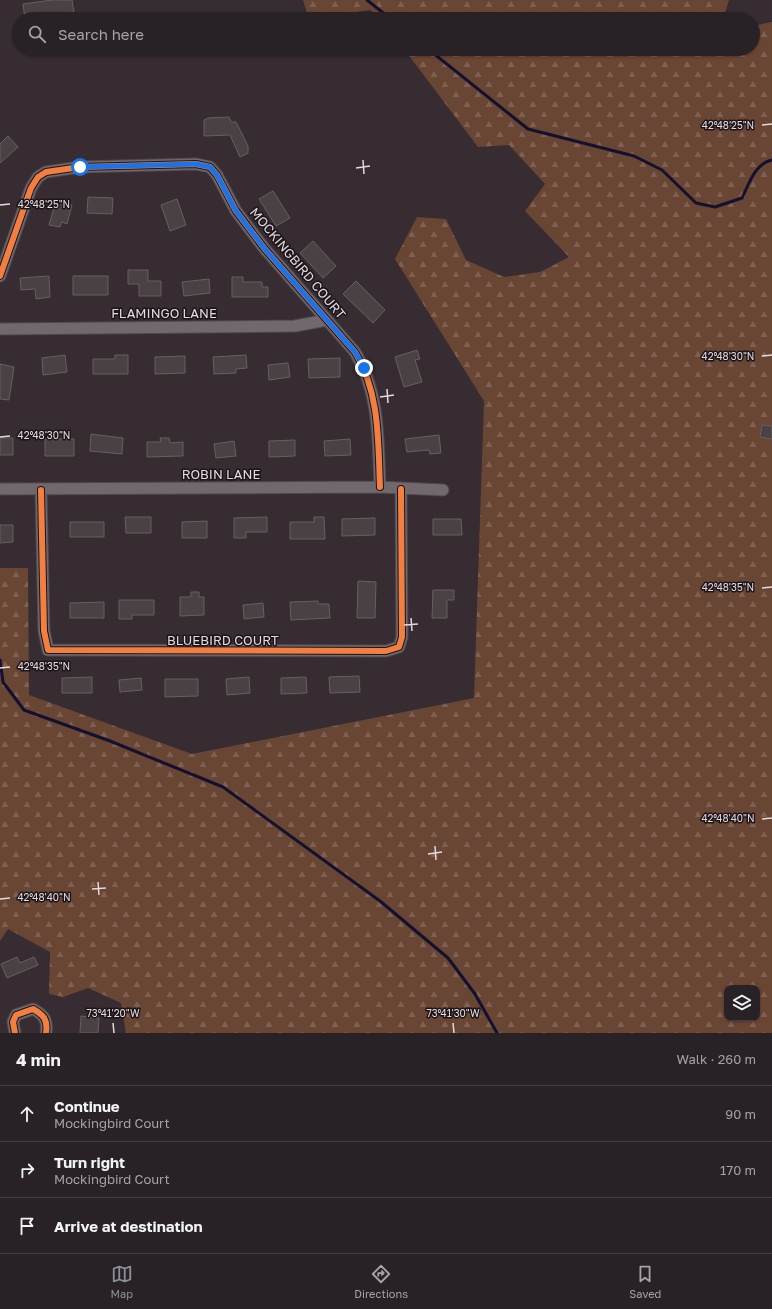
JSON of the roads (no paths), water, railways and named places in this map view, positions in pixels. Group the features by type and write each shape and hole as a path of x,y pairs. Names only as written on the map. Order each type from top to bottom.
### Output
{"street":[{"name":"MOCKINGBIRD COURT","path":"0,276 31,188 38,177 46,172 80,167 196,164 210,167 217,175 236,211 264,248 355,352 364,368 375,405 380,487"},
{"name":"FLAMINGO LANE","path":"0,329 295,326 327,320"},
{"name":"ROBIN LANE","path":"0,489 41,490 58,488 380,487 443,490"},
{"name":"BLUEBIRD COURT","path":"41,490 44,631 48,650 386,651 399,647 402,637 401,489"},
{"path":"15,1033 13,1022 16,1015 33,1009 42,1014 47,1022 46,1033"}],"waterway":[{"path":"367,0 382,12"},
{"path":"437,56 528,129 634,156 662,170 696,203 715,207 742,198 753,175 761,165 772,160"},
{"path":"0,660 3,682 24,710 110,741 223,787 380,901 448,958 475,994 497,1033"}]}
